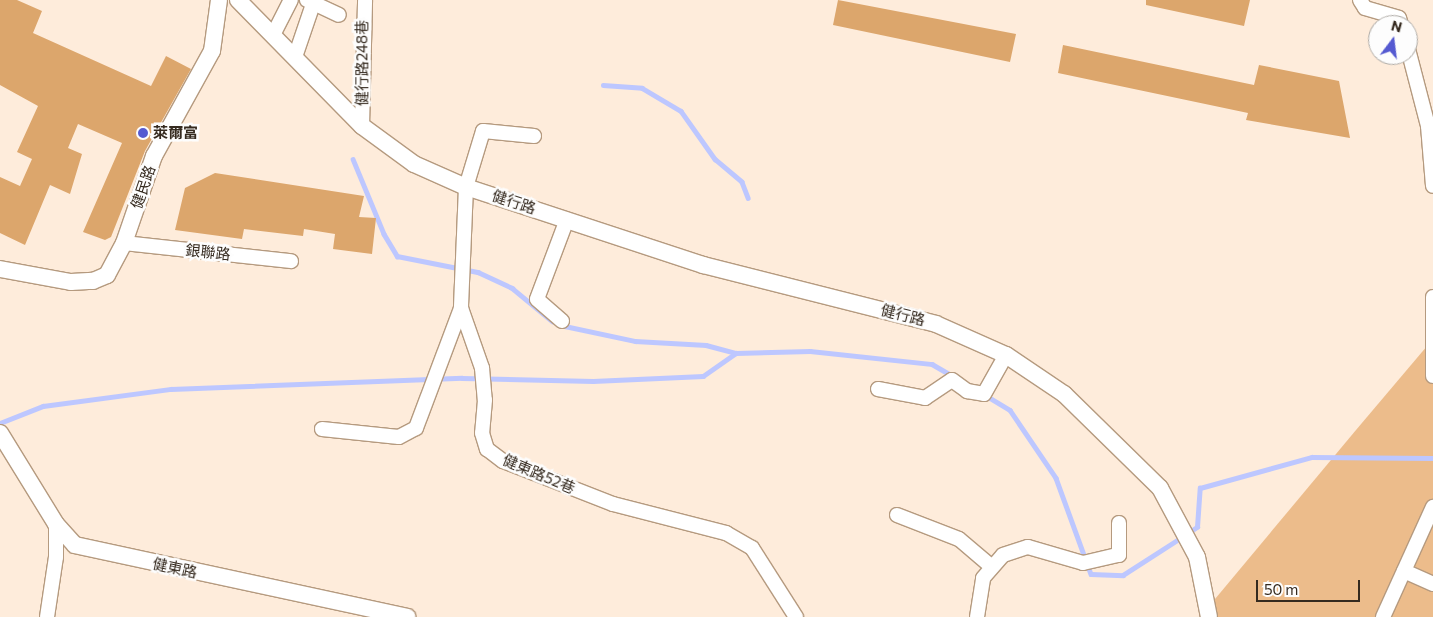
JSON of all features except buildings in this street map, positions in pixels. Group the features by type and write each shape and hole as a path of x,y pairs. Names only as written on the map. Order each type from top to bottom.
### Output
{"street":[{"name":"健民路","path":"0,269 94,281 107,275 124,243 154,156 212,52 219,0"},
{"name":"健行路","path":"238,0 362,126 414,164 466,187 703,265 936,324 1006,355 1064,394 1160,488 1197,557 1209,617"},
{"path":"273,35 291,0"},
{"name":"健行路248巷","path":"362,126 365,0"},
{"path":"1360,0 1364,8 1389,15"},
{"path":"295,57 310,2 339,15"},
{"path":"1412,65 1428,126 1433,186"},
{"path":"322,429 398,437 416,428 460,308 466,187 483,131 534,136"},
{"path":"562,321 538,299 567,220"},
{"name":"銀聯路","path":"124,243 291,261"},
{"path":"1433,297 1433,376"},
{"name":"健東路52巷","path":"460,308 482,368 485,400 482,433 487,448 503,461 613,504 726,533 752,548 796,617"},
{"path":"878,389 925,398 952,380 967,391 984,394 1006,355"},
{"name":"健東路","path":"1,434 56,524 75,545 110,556 408,617"},
{"path":"1382,617 1433,507"},
{"path":"897,515 959,539 992,567"},
{"path":"977,617 983,578 1003,555 1028,548 1083,563 1119,555 1119,523"},
{"path":"47,617 56,558 56,524"},
{"path":"1404,571 1433,584"}],"shaded area":[{"path":"1433,339 1433,617 1200,617 1356,430"}],"waterway":[{"path":"603,85 642,88 681,111 715,159 742,182 748,198"},
{"path":"353,159 384,234 397,256 478,272 512,288 552,321"},
{"path":"560,325 635,341 706,345 736,353"},
{"path":"0,423 43,406 171,389 462,378 593,381 703,376 736,353 810,351 932,364 953,376"},
{"path":"985,395 1010,410 1056,478 1091,574 1123,575 1182,537"},
{"path":"1188,533 1197,527 1200,488 1312,457 1433,458"}],"place":[{"name":"萊爾富","path":"143,133"}]}
